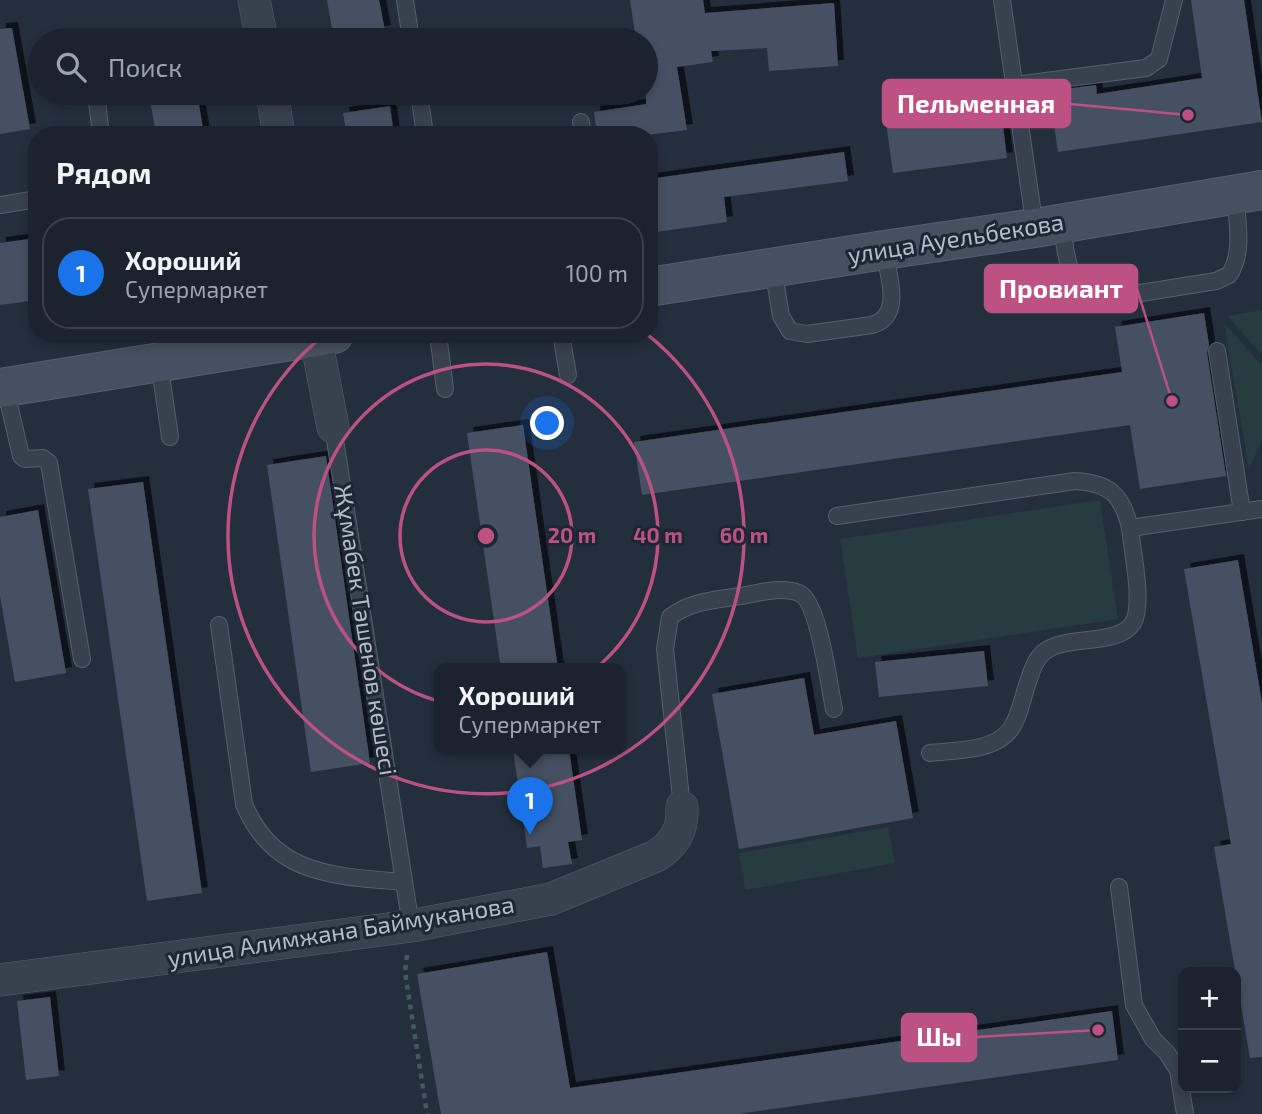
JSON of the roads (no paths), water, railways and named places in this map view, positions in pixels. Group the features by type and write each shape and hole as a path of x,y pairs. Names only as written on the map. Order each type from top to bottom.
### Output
{"street":[{"path":"254,0 260,28"},
{"path":"274,105 278,126"},
{"name":"улица Ауельбекова","path":"658,286 1048,226 1249,192"},
{"path":"2,387 272,343"},
{"name":"Жұмабек Тәшенов көшесі","path":"323,343 332,427"},
{"name":"улица Алимжана Баймуканова","path":"0,980 411,926 551,899 656,856 670,847 683,820 682,807"}],"lane":[{"path":"405,0 409,28"},
{"path":"1002,0 1014,85 1048,226 1080,291 1090,299 1216,281 1229,275 1235,262 1237,241 1249,192"},
{"path":"1014,85 1154,65 1159,59 1174,0"},
{"path":"97,105 100,126"},
{"path":"421,105 424,126"},
{"path":"0,205 28,200"},
{"path":"773,268 781,316 790,331 807,334 872,325 882,322 891,308 884,250"},
{"path":"439,343 445,388"},
{"path":"563,343 568,375"},
{"path":"1217,351 1242,512"},
{"path":"159,361 170,437"},
{"path":"2,387 21,456 25,459 43,458 49,463 82,659"},
{"name":"Жұмабек Тәшенов көшесі","path":"332,427 411,926"},
{"path":"837,516 1075,481 1099,485 1117,496 1124,506 1130,528 1137,598 1135,621 1119,634 1066,643 1044,652 1032,671 1011,728 1003,737 993,743 930,753"},
{"path":"1130,528 1262,509"},
{"path":"682,807 665,649 670,617 682,608 694,603 769,591 799,593 812,606 834,709"},
{"path":"219,625 244,804 253,826 268,843 302,866 354,878 404,881"},
{"path":"1119,887 1134,1005 1153,1039 1167,1053 1178,1070 1185,1114"}],"place":[{"name":"Пельменная","path":"1188,115"},
{"name":"Провиант","path":"1172,401"},
{"name":"Хороший","path":"530,835"},
{"name":"Шы","path":"1098,1030"}]}
